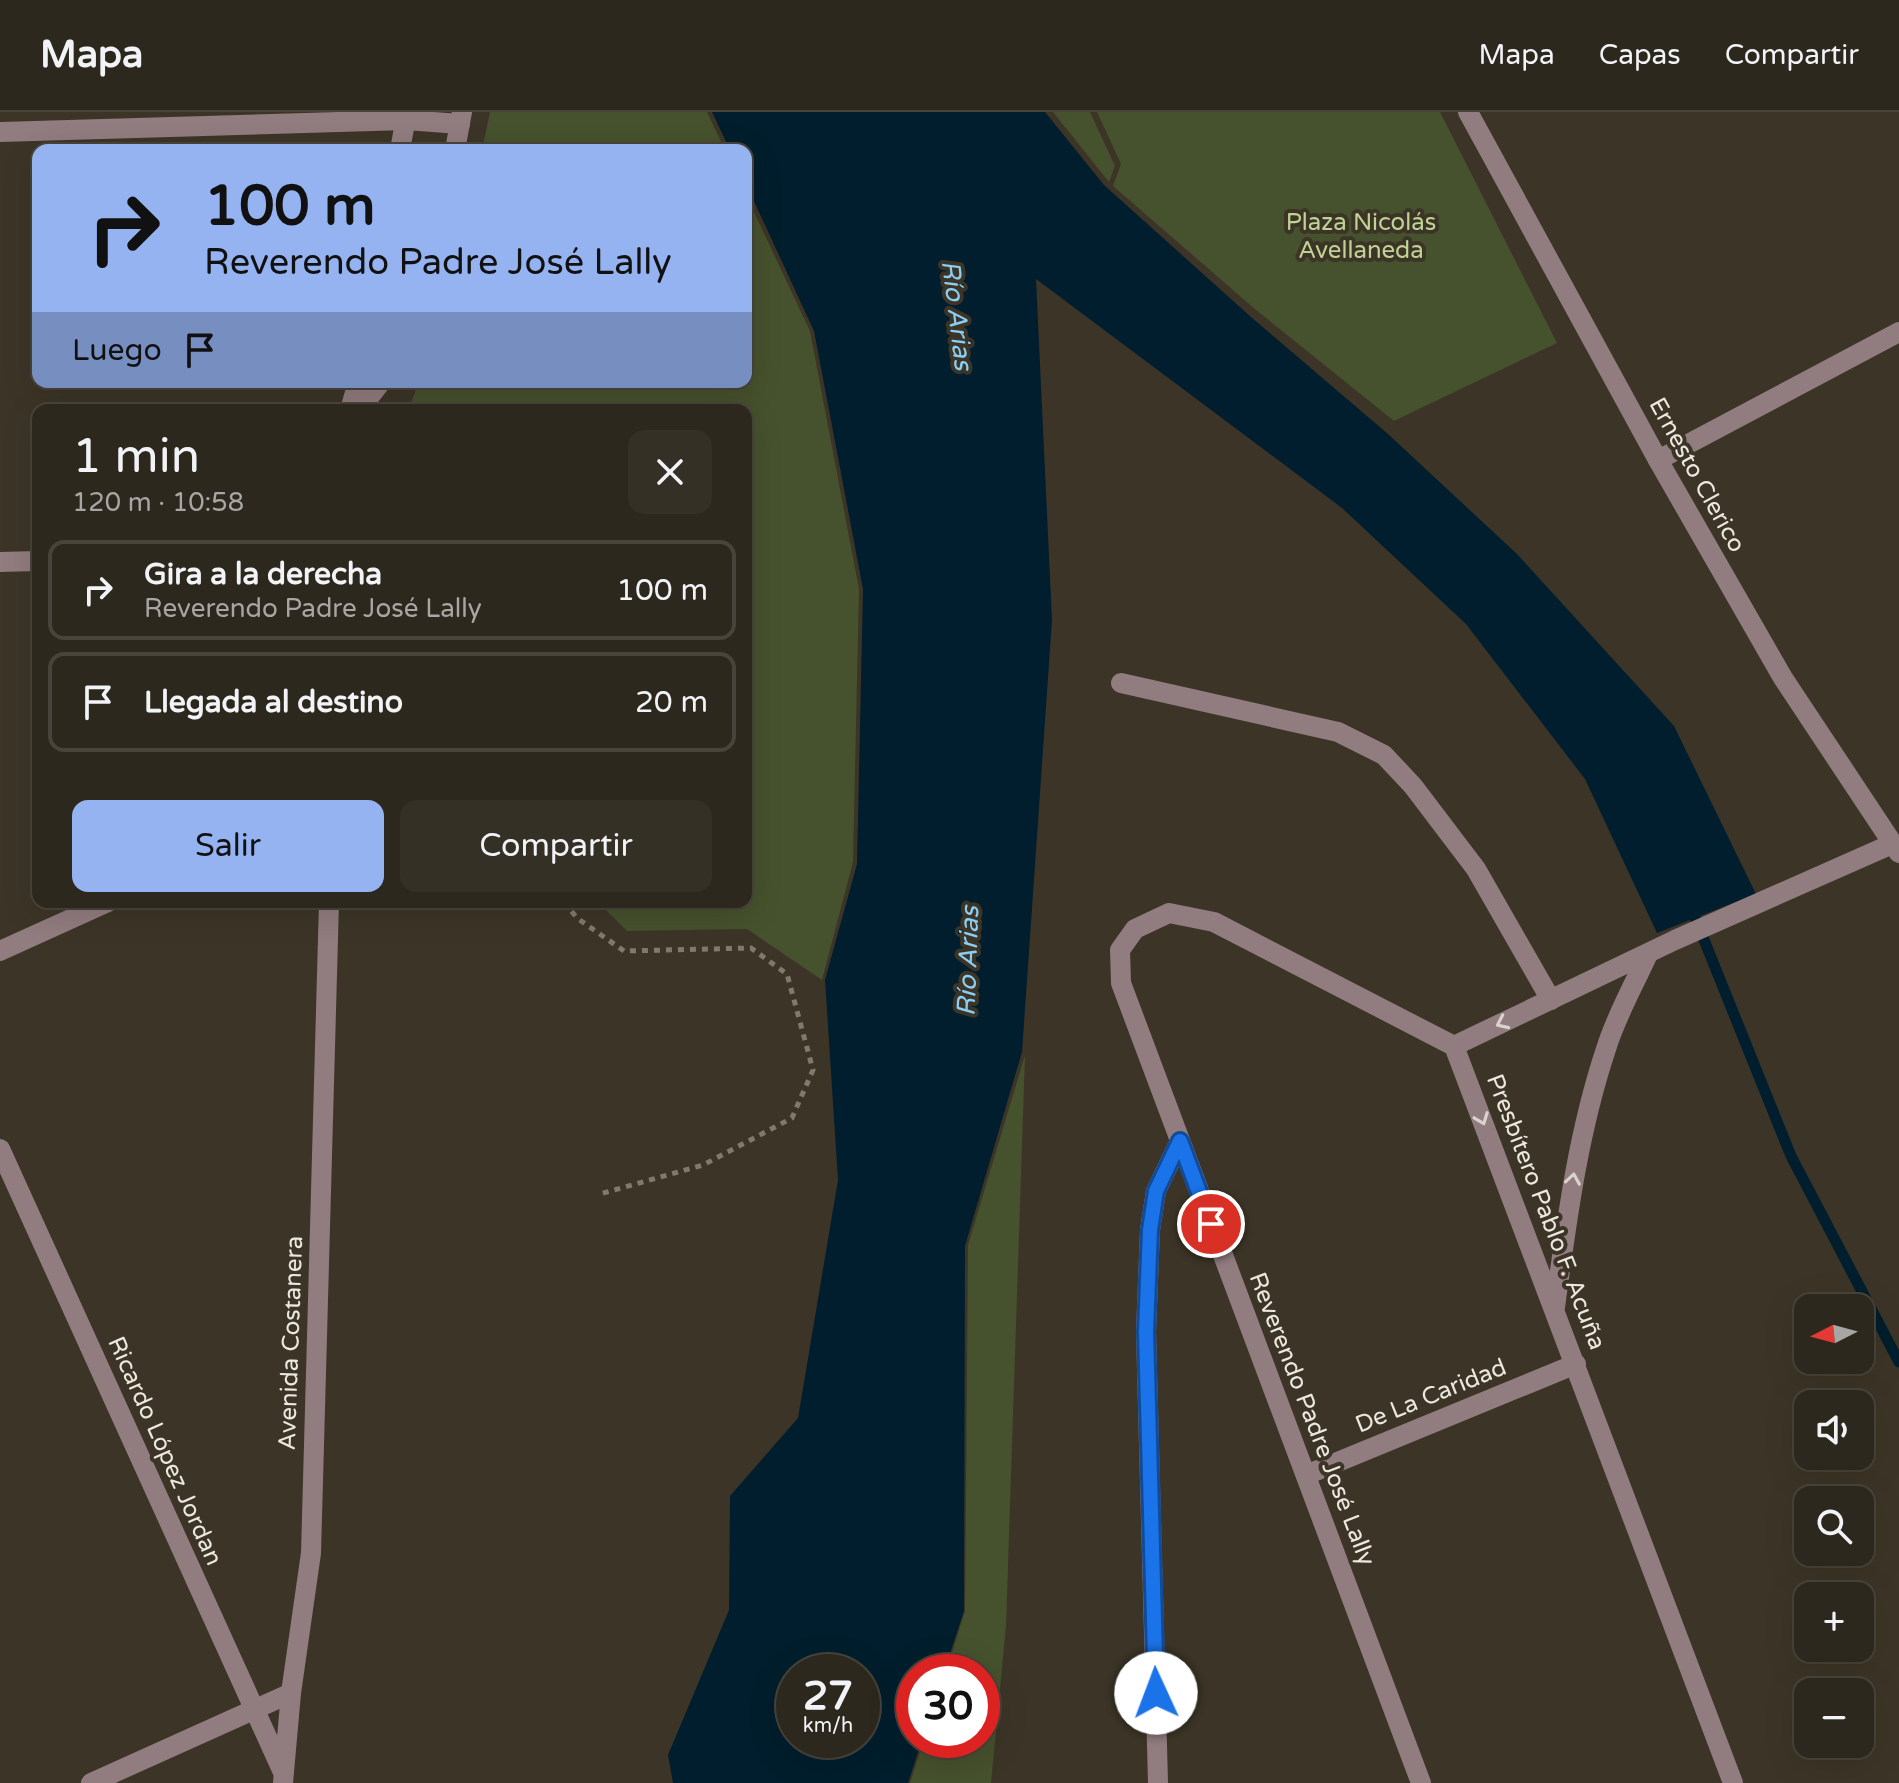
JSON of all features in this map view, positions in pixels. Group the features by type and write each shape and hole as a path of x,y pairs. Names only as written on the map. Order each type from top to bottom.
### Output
{"street":[{"name":"Ernesto Clerico","path":"1468,112 1658,460 1783,678 1896,848"},
{"path":"401,144 406,116"},
{"path":"0,132 406,116 461,118 456,144"},
{"path":"1658,460 1899,332"},
{"path":"364,404 376,388"},
{"path":"0,562 32,561"},
{"path":"1121,683 1338,732 1384,755 1413,786 1476,869 1551,1000"},
{"path":"1454,1046 1675,940 1896,848"},
{"path":"0,951 95,908"},
{"name":"Avenida Costanera","path":"284,1778 291,1693 311,1553 329,908"},
{"name":"Reverendo Padre José Lally","path":"1421,1783 1121,983 1120,950 1135,929 1169,913 1214,922 1454,1046"},
{"path":"1555,1312 1574,1170 1591,1100 1607,1046 1648,954"},
{"name":"Presbítero Pablo F. Acuña","path":"1454,1046 1733,1783"},
{"path":"1158,1783 1146,1332 1150,1230 1156,1191 1180,1141"},
{"name":"Ricardo López Jordan","path":"0,1149 284,1778"},
{"name":"De La Caridad","path":"1306,1475 1576,1364"},
{"path":"91,1783 291,1693"}],"path":[{"path":"569,908 577,918 624,951 751,948 787,974 813,1070 792,1118 703,1165 600,1194"}],"green space":[{"path":"490,112 707,112 722,144 483,144"},
{"path":"1053,112 1090,112 1115,166 1109,182"},
{"name":"Plaza Nicolás Avellaneda","path":"1097,112 1440,112 1557,343 1394,421 1256,310 1113,186 1121,164"},
{"path":"752,208 810,331 859,589 853,862 822,980 747,929 627,931 604,908 752,908 752,404 410,404 417,388 752,388"},
{"path":"1025,1055 1006,1626 1000,1689 1000,1654 952,1654 965,1611 968,1245"},
{"path":"918,1758 993,1758 991,1783 910,1783"}],"water":[{"name":"Río Arias","path":"712,112 1045,112 1104,185 1388,434 1517,554 1674,726 1756,894 1657,933 1585,779 1466,624 1342,508 1036,279 1052,620 1022,1052 965,1246 964,1611 950,1654 896,1654 896,1758 916,1758 908,1783 673,1783 668,1755 729,1610 730,1496 798,1418 838,1180 825,980 857,864 863,589 814,331 752,197 752,144 727,144"}],"waterway":[{"path":"1690,905 1791,1156 1899,1362"}],"route":[{"path":"1156,1693 1146,1332 1150,1230 1156,1191 1180,1141 1211,1224"}]}
